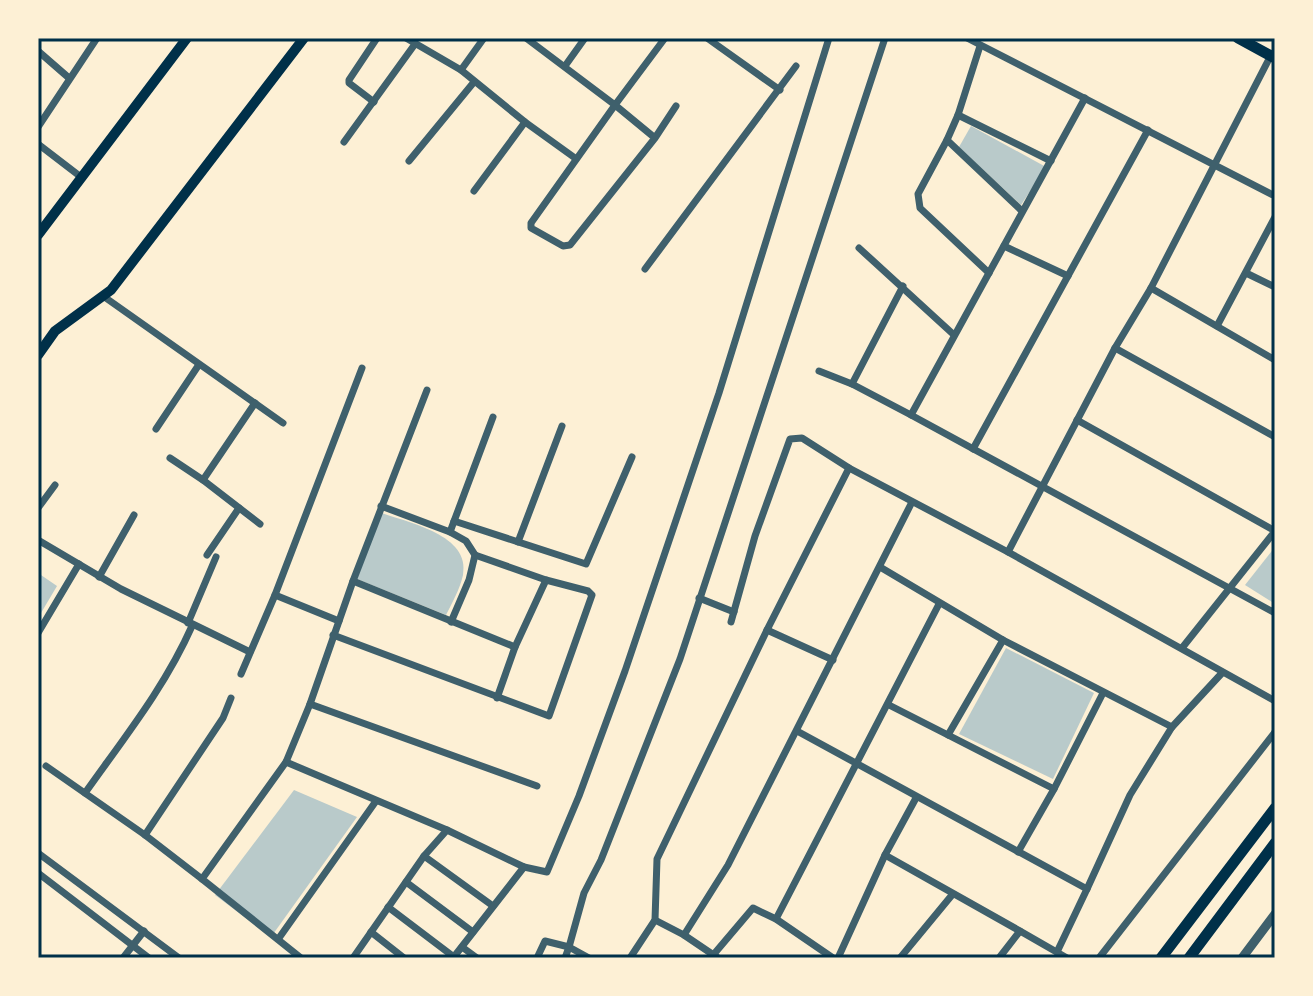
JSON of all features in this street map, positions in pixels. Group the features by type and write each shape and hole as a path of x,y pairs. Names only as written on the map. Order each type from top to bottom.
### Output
{"main road":[{"path":"38,235 187,38"},
{"path":"38,355 55,331 111,290 304,38"},
{"path":"1238,38 1273,56"},
{"path":"1161,958 1275,808"},
{"path":"1189,958 1275,843"}],"street":[{"path":"38,127 97,38"},
{"path":"374,102 349,80 377,38"},
{"path":"406,38 461,70 575,158"},
{"path":"461,70 484,38"},
{"path":"526,38 655,138"},
{"path":"565,66 585,38"},
{"path":"665,38 575,158 531,223 531,228 563,246 570,245 655,138 676,106"},
{"path":"707,38 780,90"},
{"path":"286,762 447,830 524,867 547,872 584,782 719,393 829,38"},
{"path":"565,958 584,893 601,860 674,674 885,38"},
{"path":"967,38 1275,196"},
{"path":"344,142 415,44"},
{"path":"980,46 958,115 918,194 918,203 989,273"},
{"path":"38,51 69,78"},
{"path":"1008,552 1273,56"},
{"path":"645,269 796,66"},
{"path":"409,161 474,82"},
{"path":"911,415 1085,98"},
{"path":"958,115 1051,161"},
{"path":"474,191 525,122"},
{"path":"973,449 1148,130"},
{"path":"947,140 1022,211"},
{"path":"38,144 81,177"},
{"path":"1217,326 1275,217"},
{"path":"1004,246 1068,276"},
{"path":"859,248 953,334"},
{"path":"1246,273 1275,287"},
{"path":"852,384 903,286"},
{"path":"1151,288 1275,360"},
{"path":"103,296 198,366 283,423"},
{"path":"1115,348 1275,437"},
{"path":"156,429 198,366"},
{"path":"241,674 275,595 362,368"},
{"path":"819,371 852,384 911,415 1275,613"},
{"path":"202,879 286,762 427,390"},
{"path":"203,480 255,403"},
{"path":"450,532 493,417"},
{"path":"1077,420 1275,531 1182,648"},
{"path":"518,542 562,426"},
{"path":"731,622 755,536 790,439 802,438 849,468 1008,552 1275,701"},
{"path":"454,521 586,564 632,457"},
{"path":"170,458 260,524"},
{"path":"630,958 655,920 657,859 849,468"},
{"path":"38,508 55,485"},
{"path":"684,935 728,865 912,502"},
{"path":"333,635 549,716 592,595 588,591 475,555 466,541 450,532 381,506"},
{"path":"207,555 239,508"},
{"path":"99,577 134,515"},
{"path":"38,540 99,577 250,652"},
{"path":"451,622 469,580 475,555"},
{"path":"85,793 177,661 216,557"},
{"path":"38,633 79,564"},
{"path":"880,567 1003,640 1172,727"},
{"path":"497,698 515,647 546,580"},
{"path":"353,581 515,647"},
{"path":"275,595 339,621"},
{"path":"699,598 734,612"},
{"path":"776,919 939,604"},
{"path":"767,630 833,660"},
{"path":"948,735 1003,640"},
{"path":"1057,952 1130,795 1172,727 1222,673"},
{"path":"1018,852 1103,693"},
{"path":"145,835 223,718 231,698"},
{"path":"310,704 537,786"},
{"path":"889,705 1054,789"},
{"path":"797,731 1087,889"},
{"path":"1099,958 1275,732"},
{"path":"46,766 145,835 301,958"},
{"path":"655,920 716,956 753,908 776,919 836,958 916,798"},
{"path":"279,938 376,801"},
{"path":"353,958 424,856 447,830"},
{"path":"38,853 179,958"},
{"path":"885,855 1067,958"},
{"path":"424,856 493,906"},
{"path":"388,907 454,958 524,867"},
{"path":"38,873 149,958"},
{"path":"406,882 473,932"},
{"path":"900,958 952,895"},
{"path":"1242,958 1275,914"},
{"path":"123,958 144,931"},
{"path":"999,958 1020,931"},
{"path":"371,932 404,958"},
{"path":"537,958 545,941 569,947 589,958"},
{"path":"462,947 477,958"}],"shaded area":[{"path":"971,126 1046,167 1021,205 959,147"},
{"path":"382,513 422,526 448,540 458,550 463,561 463,575 446,615 357,579"},
{"path":"1275,547 1275,604 1245,585"},
{"path":"38,573 57,586 38,618"},
{"path":"1006,648 1094,693 1053,779 959,734"},
{"path":"294,790 357,817 271,937 215,895"}]}
